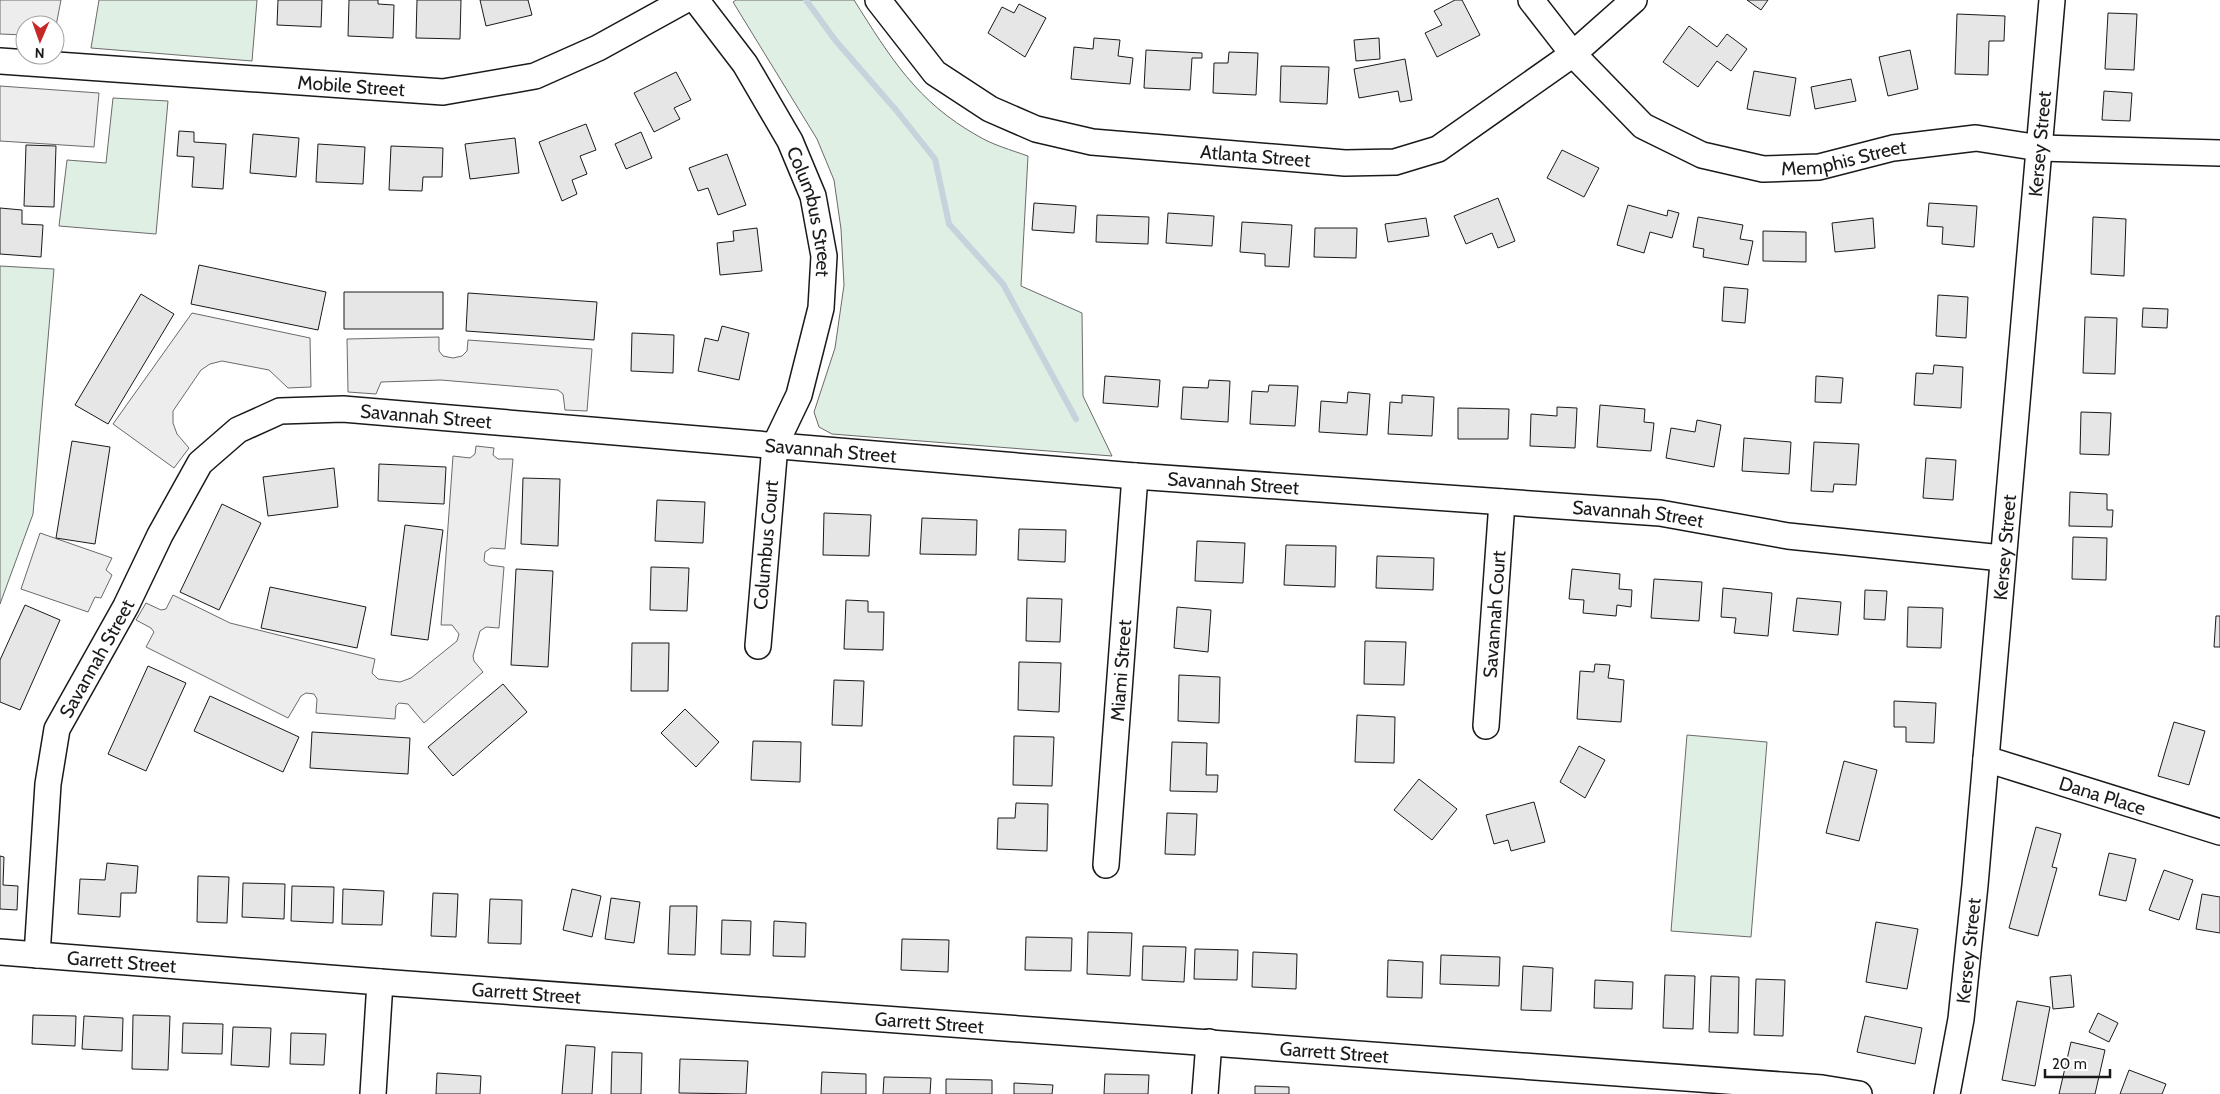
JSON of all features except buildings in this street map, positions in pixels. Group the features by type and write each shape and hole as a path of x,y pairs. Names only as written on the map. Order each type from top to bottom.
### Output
{"street":[{"name":"Mobile Street","path":"0,61 443,92 535,76 598,48 685,0"},
{"name":"Columbus Street","path":"696,0 745,64 790,142 813,196 824,256 821,308 799,395 775,445"},
{"name":"Atlanta Street","path":"878,0 935,73 990,109 1036,129 1092,142 1335,163 1395,162 1438,149 1573,54 1634,0"},
{"name":"Memphis Street","path":"1531,0 1573,54 1643,126 1702,155 1763,168 1819,167 1893,148 1976,138 2040,148 2220,153"},
{"name":"Kersey Street","path":"1946,1094 1961,1019 1986,760 2002,558 2052,0"},
{"name":"Savannah Street","path":"37,955 48,784 57,729 126,606 160,535 200,463 238,430 280,411 343,408 1135,476 1660,513 1788,536 2002,558"},
{"name":"Columbus Court","path":"758,646 775,445"},
{"name":"Miami Street","path":"1106,865 1135,476"},
{"name":"Savannah Court","path":"1486,726 1502,502"},
{"name":"Dana Place","path":"1986,760 2220,832"},
{"name":"Garrett Street","path":"0,952 380,982 1822,1088 1859,1094"},
{"path":"373,1094 380,982"},
{"path":"1205,1094 1208,1042"}],"green space":[{"path":"99,0 257,0 252,61 91,48"},
{"path":"736,0 854,0 880,41 921,93 957,123 984,139 1028,156 1021,286 1082,313 1083,396 1112,456 832,434 819,427 814,412 835,348 844,285 841,229 834,180 817,139 733,2"},
{"path":"113,98 168,101 156,234 59,226 67,160 106,163"},
{"path":"0,266 54,269 33,514 0,604"},
{"path":"1687,735 1767,742 1751,937 1671,931"}],"shaded area":[{"path":"0,0 61,0 58,15 15,15 15,35 0,34"},
{"path":"0,86 99,93 94,147 0,141"},
{"path":"192,313 310,338 311,387 288,388 269,370 222,361 210,364 201,370 173,411 173,423 177,434 189,448 174,468 113,424"},
{"path":"439,337 439,351 443,356 453,358 462,356 467,351 468,340 592,349 587,411 565,410 563,394 558,390 441,380 381,382 376,394 348,392 347,339"},
{"path":"476,446 494,448 493,455 498,459 513,459 505,549 491,548 485,552 484,561 489,565 504,567 499,628 486,627 480,631 473,656 474,661 483,672 424,723 408,704 399,703 396,706 395,719 316,713 317,699 314,694 306,693 301,696 288,718 146,647 154,632 151,628 136,620 146,603 161,610 166,609 173,595 230,623 375,659 372,673 378,679 400,682 411,678 457,641 459,634 452,625 441,625 453,456 470,458 475,454"},
{"path":"40,533 112,558 106,570 112,575 101,598 95,597 88,612 21,589"}],"waterway":[{"path":"806,0 835,40 896,110 935,159 949,224 1003,284 1076,419"}]}
